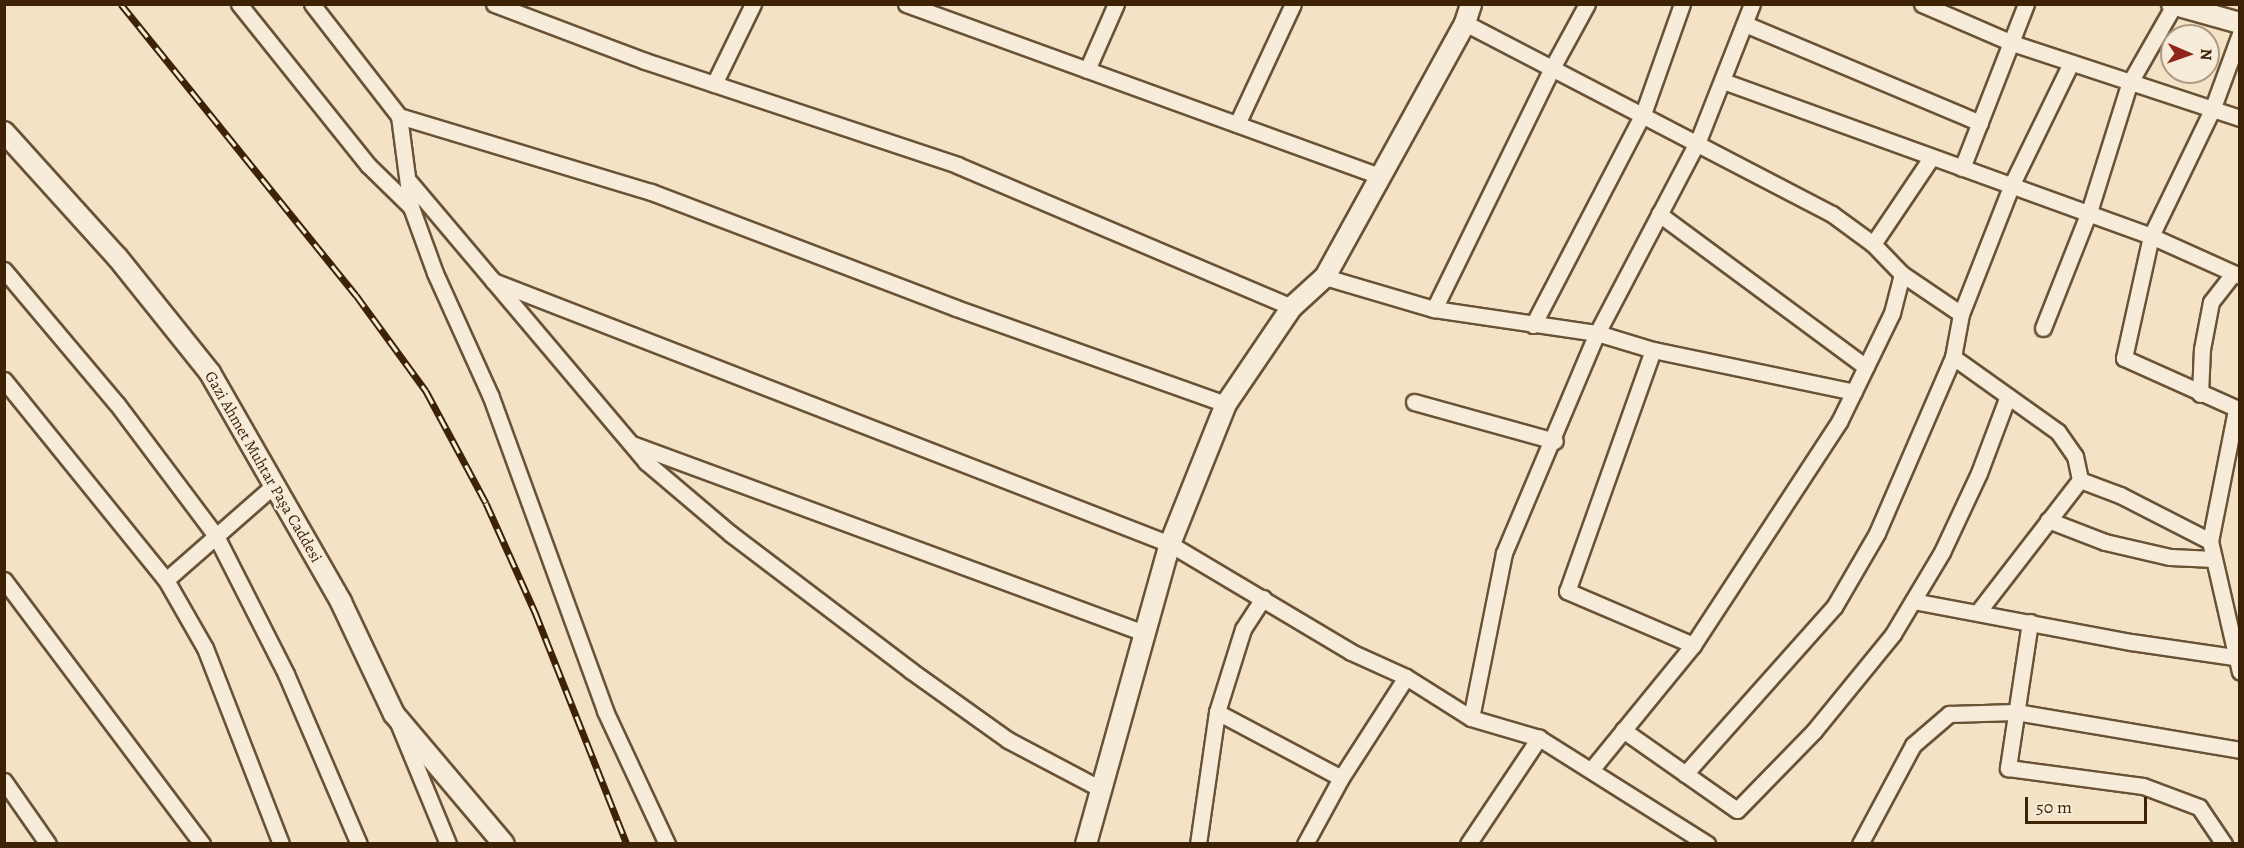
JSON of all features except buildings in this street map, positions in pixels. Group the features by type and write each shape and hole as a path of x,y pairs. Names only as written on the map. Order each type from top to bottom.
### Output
{"street":[{"path":"239,4 368,165 411,207"},
{"path":"312,4 399,116 411,207 435,273 491,397 605,711 667,843"},
{"path":"494,4 714,84 957,165 1292,307"},
{"path":"714,84 753,4"},
{"path":"1088,70 1116,4"},
{"path":"1237,124 1293,4"},
{"path":"1086,843 1099,788 1170,544 1226,404 1292,307 1325,277 1465,24 1471,4"},
{"path":"1434,309 1552,68 1587,4"},
{"path":"1533,325 1642,114 1682,4"},
{"path":"1471,718 1504,553 1555,441 1597,333 1698,141 1752,4"},
{"path":"1922,4 2013,43 2129,84 2240,118"},
{"path":"1962,168 2013,43 2026,4"},
{"path":"2043,328 2089,212 2129,84 2173,5 2218,10 2240,22"},
{"path":"917,6 1382,177"},
{"path":"1465,24 1698,141 1833,214 1873,244 1902,274 1961,314"},
{"path":"1745,24 1980,123"},
{"path":"1913,601 2237,664 2210,541 2238,410 2124,358 2151,236 2212,110 2240,34"},
{"path":"1685,774 1834,607 1877,533 1953,357 1961,314 2012,184 2071,63"},
{"path":"1723,81 1931,158 2089,212 2151,236 2236,276 2211,302 2202,349 2200,394"},
{"path":"399,116 651,192 956,308 1226,404"},
{"name":"Gazi Ahmet Muhtar Paşa Caddesi","path":"7,141 118,258 210,373 341,602 394,714 504,843"},
{"path":"1873,244 1931,158"},
{"path":"408,180 629,443 731,534 910,670 1008,740 1099,788"},
{"path":"1659,214 1866,367"},
{"path":"4,270 117,404 216,536 286,674 359,843"},
{"path":"1592,769 1694,645 1839,422 1892,313 1902,274"},
{"path":"1325,277 1434,309 1597,333 1653,350 1854,392"},
{"path":"493,281 1170,544 1351,652 1406,677 1471,718 1539,738 1592,769 1698,841"},
{"path":"1653,350 1567,591 1694,645"},
{"path":"1953,357 2058,432 2075,456 2080,480"},
{"path":"4,380 166,580 205,648 281,843"},
{"path":"1623,730 1737,810 1814,731 1893,634 1942,552 1979,473 2008,396"},
{"path":"1414,402 1555,441"},
{"path":"629,443 1144,633"},
{"path":"1978,612 2080,480"},
{"path":"2080,480 2120,495 2210,541"},
{"path":"166,580 274,485"},
{"path":"2048,520 2105,542 2170,556 2214,560"},
{"path":"4,580 202,843"},
{"path":"1198,843 1217,712 1243,629 1263,598"},
{"path":"2030,622 2008,768 2143,786 2199,807 2224,843"},
{"path":"1305,843 1341,778 1406,677"},
{"path":"1217,712 1341,778"},
{"path":"1860,843 1913,745 1949,714 2016,712 2240,750"},
{"path":"394,714 448,843"},
{"path":"1468,843 1539,738"},
{"path":"4,781 48,843"}],"railway":[{"path":"121,4 356,295 426,391 486,503 535,612 627,844"}]}
